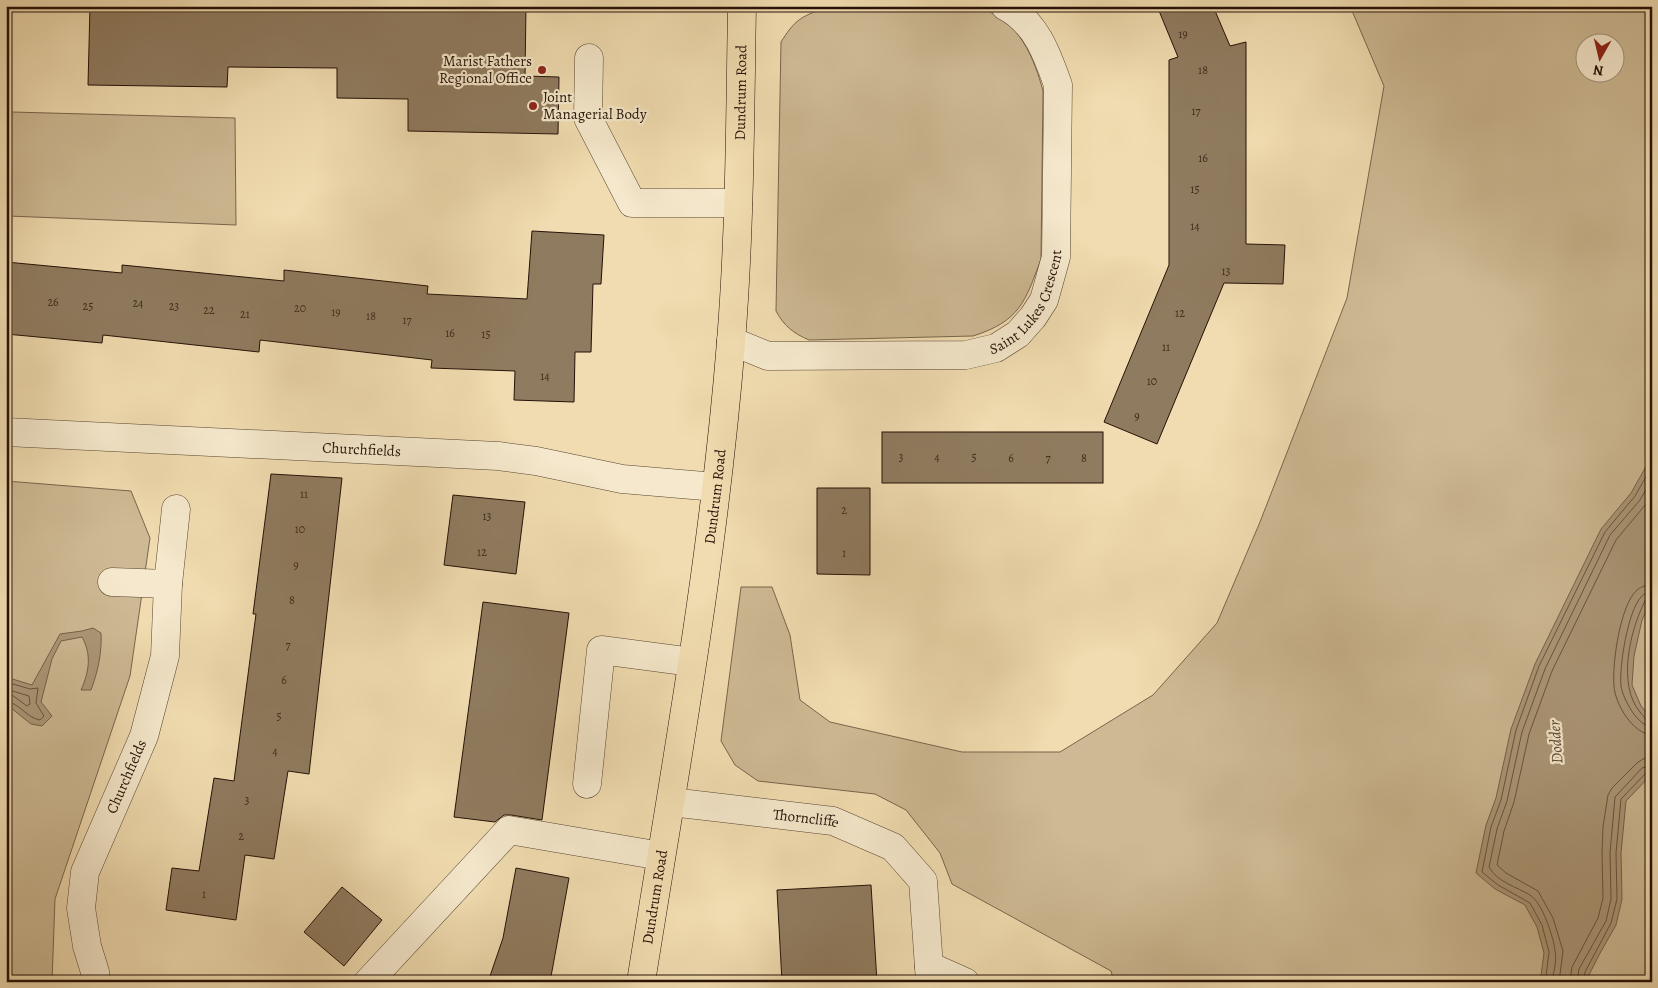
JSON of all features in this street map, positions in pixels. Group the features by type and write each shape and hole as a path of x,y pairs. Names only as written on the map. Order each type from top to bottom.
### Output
{"main road":[{"name":"Dundrum Road","path":"641,982 671,802 716,487 731,341 738,203 742,6"}],"street":[{"name":"Saint Lukes Crescent","path":"731,341 768,356 966,355 996,348 1018,334 1033,316 1044,300 1056,257 1058,84 1049,59 1034,31 1017,12 1005,6"},
{"path":"589,58 588,118 632,203 738,203"},
{"name":"Churchfields","path":"6,432 498,456 536,461 622,479 716,487"},
{"name":"Churchfields","path":"96,982 87,946 81,908 85,872 144,736 165,656 168,584 176,509"},
{"path":"112,582 168,584"},
{"path":"587,784 601,650 692,662"},
{"name":"Thorncliffe","path":"671,802 833,821 892,848 923,881 929,974"},
{"path":"368,982 509,830 661,856"},
{"path":"929,974 964,982"}],"shaded area":[{"path":"1350,6 1652,6 1652,982 1114,982 1111,971 952,884 940,853 906,810 875,794 758,781 735,765 721,741 741,587 772,587 790,635 800,700 830,722 962,752 1060,752 1153,695 1217,623 1260,522 1347,298 1384,86"},
{"path":"940,8 983,10 1006,22 1023,42 1040,79 1043,91 1041,259 1030,287 1019,308 1011,316 1001,324 973,336 809,340 798,335 782,321 776,311 781,42 797,22 807,15 820,10"},
{"path":"12,112 235,118 236,225 8,216"},
{"path":"6,481 131,491 150,538 130,676 55,899 52,982 6,982"}],"water":[{"name":"Dodder","path":"1652,456 1652,600 1642,620 1634,656 1632,685 1641,706 1652,719 1652,774 1626,801 1621,853 1622,899 1616,925 1589,975 1588,982 1538,982 1541,975 1544,953 1537,927 1525,905 1495,889 1476,873 1486,825 1496,798 1511,729 1535,664 1601,529 1631,493"},
{"path":"93,628 101,633 101,648 96,676 91,690 81,690 88,664 87,650 82,637 61,641 52,659 41,702 52,716 42,726 31,724 6,704 6,677 32,685 60,634"}],"building":[{"path":"90,6 252,6 411,9 411,6 526,6 525,76 559,77 558,134 408,131 408,99 337,98 337,68 228,67 227,87 88,85"},
{"path":"1157,6 1213,6 1230,46 1246,42 1246,244 1285,245 1283,284 1224,283 1157,444 1104,422 1169,265 1169,60 1178,57"},
{"path":"532,231 604,235 601,284 593,284 591,352 575,352 574,402 514,400 515,371 431,368 432,360 260,340 259,352 103,335 102,343 6,334 6,262 122,273 122,265 284,281 284,270 428,286 427,294 527,299"},
{"path":"882,432 1103,432 1103,483 882,483"},
{"path":"271,474 342,478 309,774 288,771 274,859 245,855 236,920 166,910 172,868 199,871 214,778 234,781 256,614 253,614"},
{"path":"817,488 870,488 870,575 817,574"},
{"path":"453,495 525,502 516,574 444,565"},
{"path":"483,602 569,613 542,820 511,815 504,815 495,822 454,817"},
{"path":"516,868 569,878 550,982 488,982 503,938"},
{"path":"871,885 877,982 782,982 777,890"},
{"path":"342,887 382,920 344,966 304,932"}],"place":[{"name":"Marist Fathers Regional Office","path":"542,70"},
{"name":"Joint Managerial Body","path":"533,106"}]}
